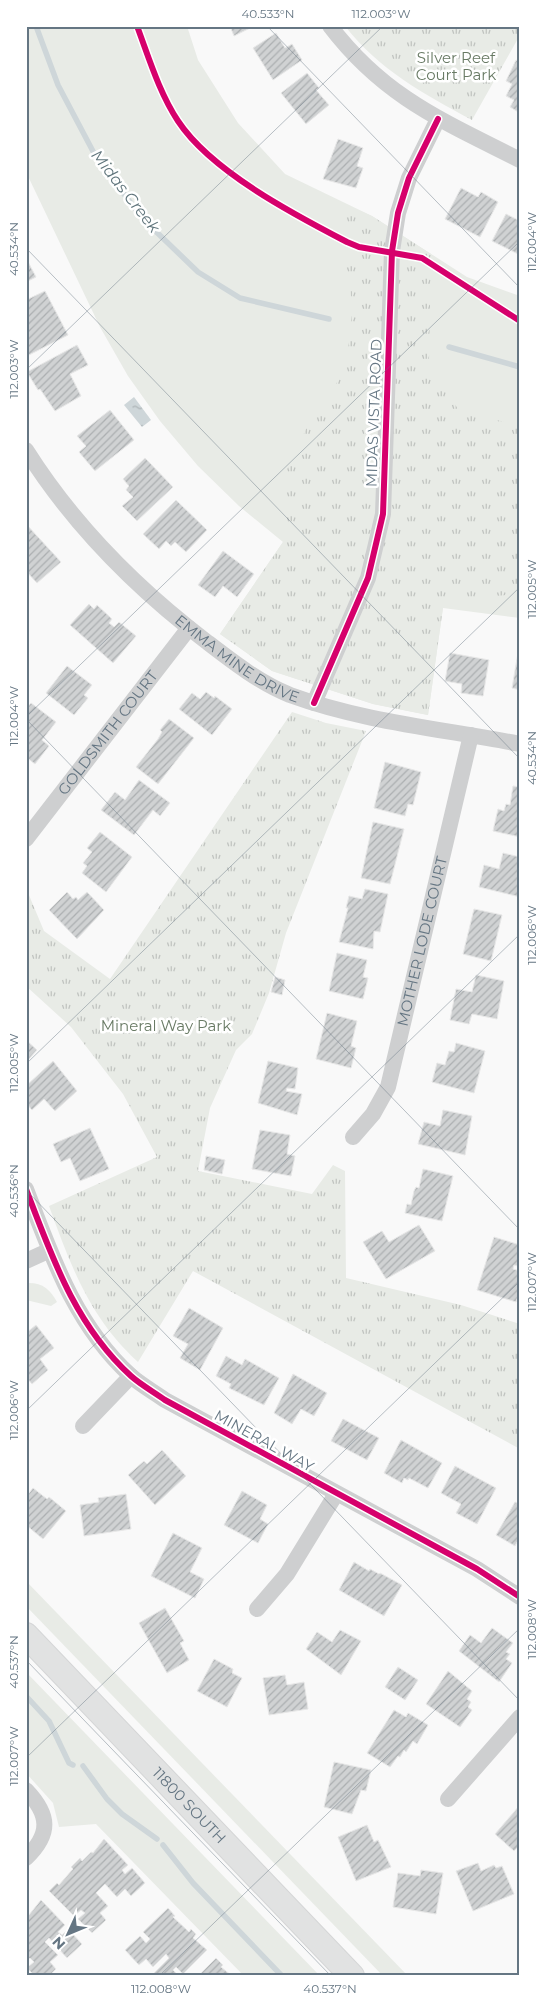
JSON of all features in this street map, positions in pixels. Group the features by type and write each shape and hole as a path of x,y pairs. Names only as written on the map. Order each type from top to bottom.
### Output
{"main road":[{"name":"11800 SOUTH","path":"26,1635 352,1976"}],"street":[{"path":"330,26 368,71 402,98 438,119 520,160"},
{"name":"MIDAS VISTA ROAD","path":"314,703 368,578 383,514 392,251 398,213 409,178 438,119"},
{"name":"EMMA MINE DRIVE","path":"29,460 93,539 152,598 189,628 263,682 314,703 354,715 520,744"},
{"name":"GOLDSMITH COURT","path":"26,839 189,628"},
{"name":"MOTHER LODE COURT","path":"353,1137 373,1114 388,1087 471,735"},
{"name":"MINERAL WAY","path":"26,1189 48,1251 86,1322 100,1342 131,1376 165,1400 477,1569 520,1597"},
{"path":"26,1261 48,1251"},
{"path":"83,1426 131,1376"},
{"path":"257,1609 287,1574 336,1494"},
{"path":"448,1799 520,1717"},
{"path":"26,1790 41,1811 45,1826 42,1840 26,1858"}],"green space":[{"path":"26,26 187,26 198,60 238,123 285,174 372,216 467,277 520,296 520,618 443,608 428,715 373,704 272,671 220,634 283,542 239,506 198,466 160,421 128,376 100,327 26,172"},
{"name":"Silver Reef Court Park","path":"345,26 520,26 520,35 472,120 403,80 372,56"},
{"path":"349,206 372,216 431,254 429,360 435,378 459,410 520,426 520,594 444,600 428,715 373,704 272,671 220,634 283,542 286,527 283,478 307,427 336,385 348,350 352,314 350,280 339,242"},
{"name":"Mineral Way Park","path":"292,712 326,723 366,731 286,933 269,993 252,1034 236,1050 210,1108 198,1171 312,1194 333,1165 345,1171 346,1278 461,1305 520,1324 520,1449 193,1271 138,1362 107,1327 83,1290 49,1206 157,1157 123,1094 71,1027 26,986 26,888 44,931 110,979"},
{"path":"26,1283 45,1287 57,1302 51,1306 26,1300"},
{"path":"26,1581 408,1976 383,1976 26,1606"},
{"path":"26,1672 320,1976 244,1976 96,1824 59,1827 53,1803 26,1773"}],"water":[{"path":"134,397 151,420 142,427 124,405"}],"building":[{"path":"230,26 254,26 234,36"},
{"path":"276,33 285,48 292,44 302,60 273,80 253,48"},
{"path":"516,60 520,62 520,113 510,107 514,100 506,96 512,84 506,81"},
{"path":"307,73 319,88 316,90 329,105 306,124 281,93"},
{"path":"338,139 363,148 357,166 363,168 356,188 323,179"},
{"path":"461,188 478,197 481,192 498,202 480,237 445,219"},
{"path":"506,214 520,221 520,255 492,241"},
{"path":"26,258 36,277 26,282"},
{"path":"45,291 68,335 27,356 26,300"},
{"path":"77,345 88,365 70,374 81,396 55,411 40,389 38,390 27,372"},
{"path":"110,410 134,440 95,471 79,452 86,446 77,436"},
{"path":"145,458 173,487 137,521 122,506 133,497 126,490 129,486 123,479"},
{"path":"176,500 207,530 186,552 175,542 171,546 166,541 159,549 143,534"},
{"path":"26,524 61,562 37,583 26,571"},
{"path":"223,551 254,574 237,597 223,586 215,597 198,585"},
{"path":"89,604 94,609 97,605 112,619 109,623 114,627 119,622 136,636 113,663 70,625"},
{"path":"450,653 489,660 483,696 461,693 462,684 445,681"},
{"path":"518,653 520,654 520,690 512,688"},
{"path":"67,666 92,685 84,695 88,698 74,715 46,693"},
{"path":"206,692 214,698 215,696 232,709 212,735 179,709 192,693 200,699"},
{"path":"31,703 56,722 42,740 49,746 35,764 26,757 26,709"},
{"path":"169,719 194,738 158,784 136,767 158,739 162,732 160,730"},
{"path":"385,762 421,772 413,805 408,804 405,816 374,808"},
{"path":"139,780 170,803 160,816 153,810 134,835 101,810 115,792 125,800"},
{"path":"513,786 520,787 520,837 493,831 498,809 504,811 506,804 510,805"},
{"path":"373,822 404,829 390,884 361,878"},
{"path":"100,832 132,857 106,892 82,873 87,866 83,863 92,852 87,848"},
{"path":"503,853 520,857 520,897 479,887 484,865 499,869"},
{"path":"365,889 388,894 380,932 374,931 373,949 339,942 348,908 346,908 349,896 362,899"},
{"path":"67,892 73,899 76,897 78,900 87,892 104,910 77,939 49,910"},
{"path":"474,909 502,915 491,961 463,954"},
{"path":"337,953 367,960 363,977 368,978 363,999 329,991"},
{"path":"476,975 504,981 497,1019 472,1014 469,1024 450,1020 456,989 472,992"},
{"path":"275,977 285,980 282,995 271,992"},
{"path":"327,1013 357,1021 351,1046 356,1048 351,1068 316,1059"},
{"path":"26,1040 37,1050 26,1062"},
{"path":"456,1043 485,1051 474,1093 432,1082 437,1063 445,1065 449,1051 454,1052"},
{"path":"53,1061 77,1091 55,1111 44,1099 32,1110 26,1103 26,1086"},
{"path":"268,1061 298,1068 295,1089 287,1088 286,1091 302,1094 297,1115 258,1103"},
{"path":"443,1110 472,1116 465,1155 418,1144 424,1122 440,1126"},
{"path":"90,1128 109,1169 80,1181 70,1158 61,1162 53,1144"},
{"path":"260,1130 290,1135 287,1154 295,1156 291,1176 252,1169"},
{"path":"206,1156 225,1160 222,1174 204,1170"},
{"path":"423,1169 453,1176 442,1221 405,1213 407,1204 411,1205 416,1187 419,1188"},
{"path":"419,1225 435,1251 386,1279 363,1242 382,1231 389,1242"},
{"path":"494,1237 520,1245 520,1262 518,1266 514,1265 513,1269 520,1271 520,1290 516,1302 477,1290"},
{"path":"189,1308 223,1328 200,1370 180,1358 188,1344 173,1336"},
{"path":"36,1325 54,1348 40,1359 48,1370 32,1384 26,1377 26,1333"},
{"path":"226,1356 242,1365 245,1359 279,1378 264,1405 229,1388 231,1384 216,1376"},
{"path":"293,1374 327,1393 314,1416 301,1409 292,1424 274,1413"},
{"path":"343,1419 379,1438 367,1460 331,1441"},
{"path":"401,1440 442,1463 428,1488 409,1478 408,1480 404,1478 402,1483 384,1473"},
{"path":"162,1450 186,1476 155,1505 128,1475 144,1461 147,1464"},
{"path":"455,1466 496,1488 477,1524 456,1513 461,1504 441,1493"},
{"path":"33,1488 47,1499 49,1497 66,1511 43,1539 26,1525 26,1497"},
{"path":"242,1491 267,1505 260,1519 268,1524 258,1543 224,1525"},
{"path":"126,1494 131,1529 84,1536 80,1505 99,1502 98,1498"},
{"path":"515,1502 520,1504 520,1543 517,1542 515,1546 496,1535"},
{"path":"173,1533 202,1548 190,1572 204,1579 195,1598 151,1576"},
{"path":"354,1562 369,1571 370,1569 380,1573 402,1585 384,1616 339,1590"},
{"path":"165,1608 184,1641 180,1643 189,1660 167,1673 139,1623"},
{"path":"492,1628 513,1643 506,1652 510,1654 506,1659 512,1663 499,1682 459,1651 470,1635 481,1643"},
{"path":"340,1630 361,1641 341,1675 306,1649 317,1632 332,1642"},
{"path":"214,1659 233,1669 232,1673 242,1678 227,1707 197,1691"},
{"path":"398,1667 418,1680 405,1700 385,1687"},
{"path":"448,1671 472,1691 467,1699 471,1702 468,1707 472,1710 460,1727 426,1704"},
{"path":"285,1675 287,1685 304,1682 308,1709 269,1715 263,1678"},
{"path":"394,1710 406,1717 408,1713 428,1725 417,1744 413,1741 406,1752 404,1750 390,1767 367,1753"},
{"path":"334,1762 371,1770 366,1791 361,1790 352,1814 324,1807"},
{"path":"520,1805 520,1845 514,1851 495,1834"},
{"path":"367,1825 374,1842 378,1840 391,1867 356,1881 338,1837"},
{"path":"104,1839 128,1865 122,1870 125,1874 132,1868 145,1883 131,1896 125,1889 117,1897 105,1884 96,1893 108,1906 100,1913 106,1920 92,1933 78,1919 85,1913 81,1910 74,1916 49,1891 57,1883 59,1885 73,1869 71,1867 80,1858 82,1861 91,1852 93,1853"},
{"path":"478,1863 481,1871 494,1865 496,1868 502,1866 514,1894 473,1911 456,1871"},
{"path":"421,1870 443,1873 436,1914 393,1907 398,1873 420,1876"},
{"path":"41,1900 65,1925 58,1932 62,1935 68,1929 82,1944 67,1958 49,1938 45,1942 58,1955 50,1962 56,1969 49,1976 35,1976 27,1968 34,1962 30,1958 26,1962 26,1911 29,1915"},
{"path":"168,1908 175,1916 173,1917 189,1932 191,1929 196,1934 193,1938 207,1950 183,1974 176,1967 173,1970 179,1976 151,1976 169,1958 166,1954 153,1967 146,1959 139,1965 125,1950 140,1936 146,1943 150,1939 143,1932"},
{"path":"216,1958 223,1965 221,1967 232,1976 198,1976"}],"waterway":[{"name":"Midas Creek","path":"36,26 58,85 96,157 143,219 198,272 240,298 329,319"},
{"name":"Midas Creek","path":"449,347 520,367"},
{"path":"26,1696 49,1721 69,1763 73,1765"},
{"path":"83,1766 107,1799 122,1814 157,1839"},
{"path":"163,1845 193,1883 282,1976"}],"cycle path":[{"path":"137,26 160,87 178,121 211,157 232,174 278,205 347,242 359,247 422,258 520,321"},
{"path":"314,703 368,578 383,514 392,251 398,213 409,178 438,119"},
{"path":"26,1189 67,1289 95,1335 111,1356 131,1376 165,1400 477,1569 520,1597"}]}
